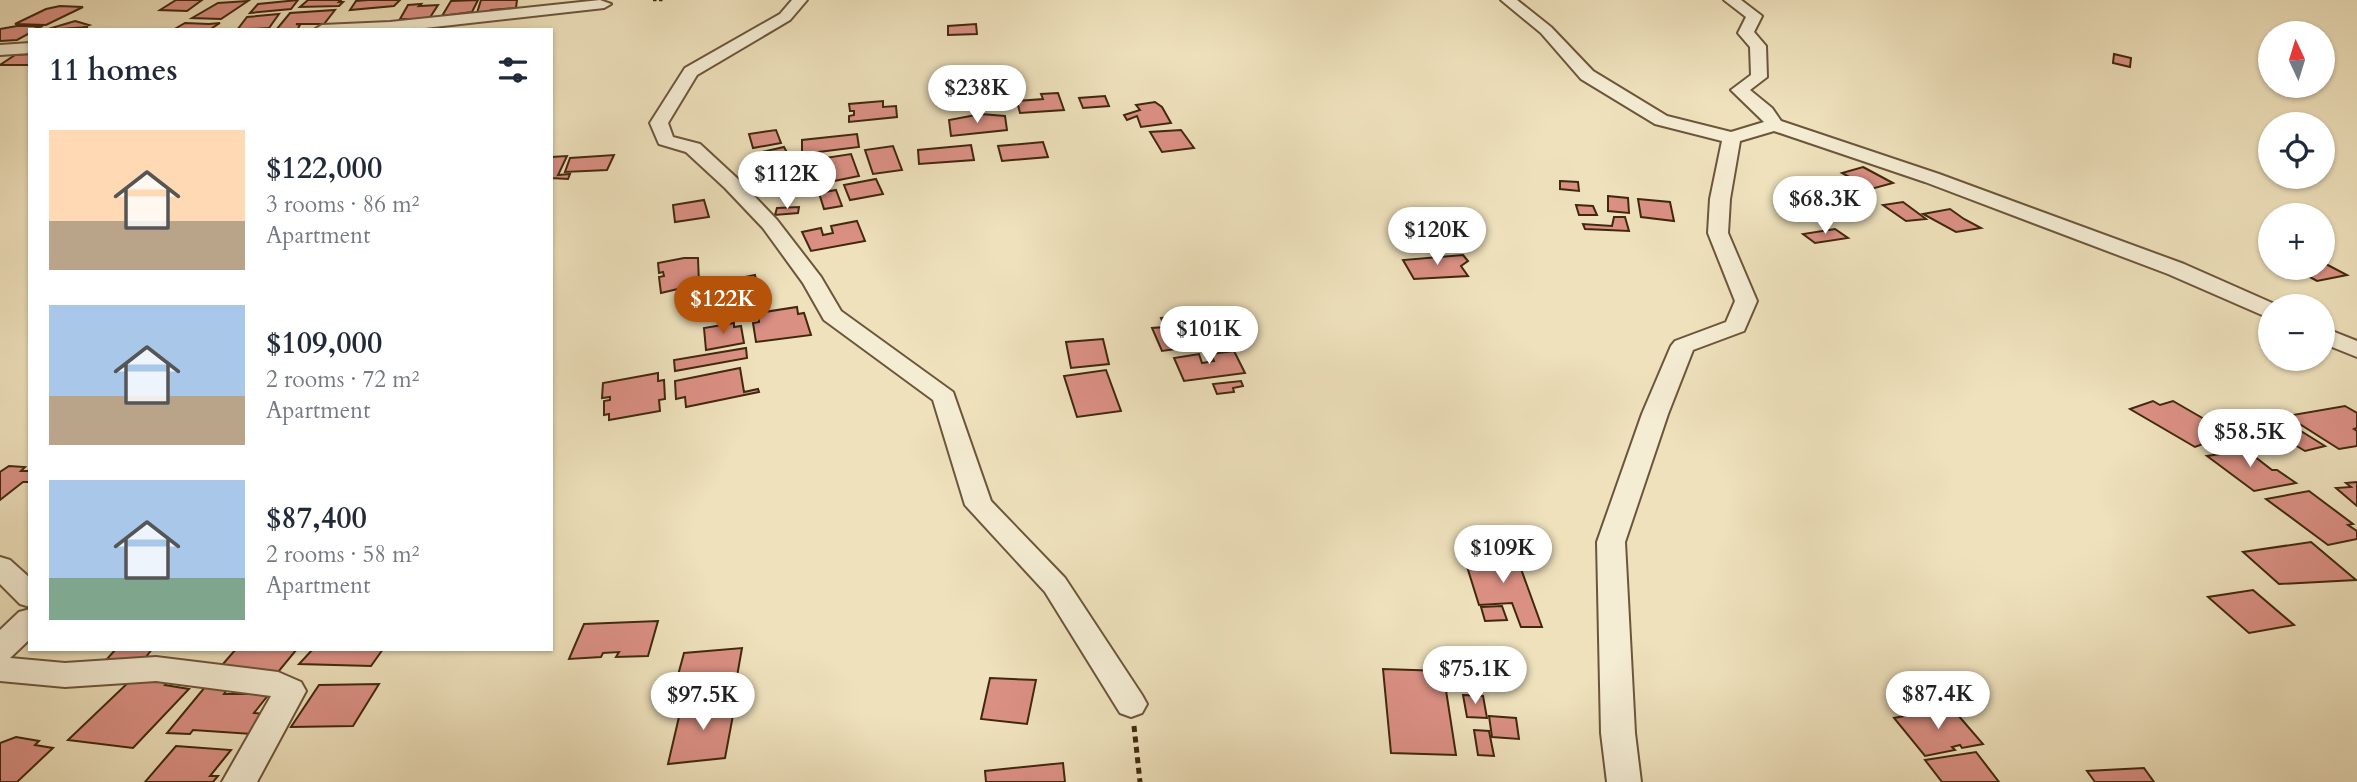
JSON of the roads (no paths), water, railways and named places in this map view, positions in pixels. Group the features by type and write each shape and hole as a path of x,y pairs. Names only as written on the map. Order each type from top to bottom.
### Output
{"street":[{"path":"800,0 785,18 691,72 659,123 665,140 693,148 751,204 813,282 832,315 944,397 979,505 1055,585 1131,704"},
{"path":"1508,0 1546,30 1587,75 1661,120 1732,138 1774,125 1932,178 2176,269 2258,305"},
{"path":"1731,0 1755,16 1746,33 1758,46 1759,77 1740,90 1766,112 1774,125"},
{"path":"367,28 604,4"},
{"path":"0,50 28,48"},
{"path":"1624,782 1618,733 1611,541 1655,414 1683,346 1736,326 1746,301 1718,233 1720,199 1732,138"},
{"path":"2335,340 2357,350"},
{"path":"0,567 28,594"},
{"path":"0,649 28,622"},
{"path":"0,669 65,675 156,669 278,684 290,691 239,782"}]}
